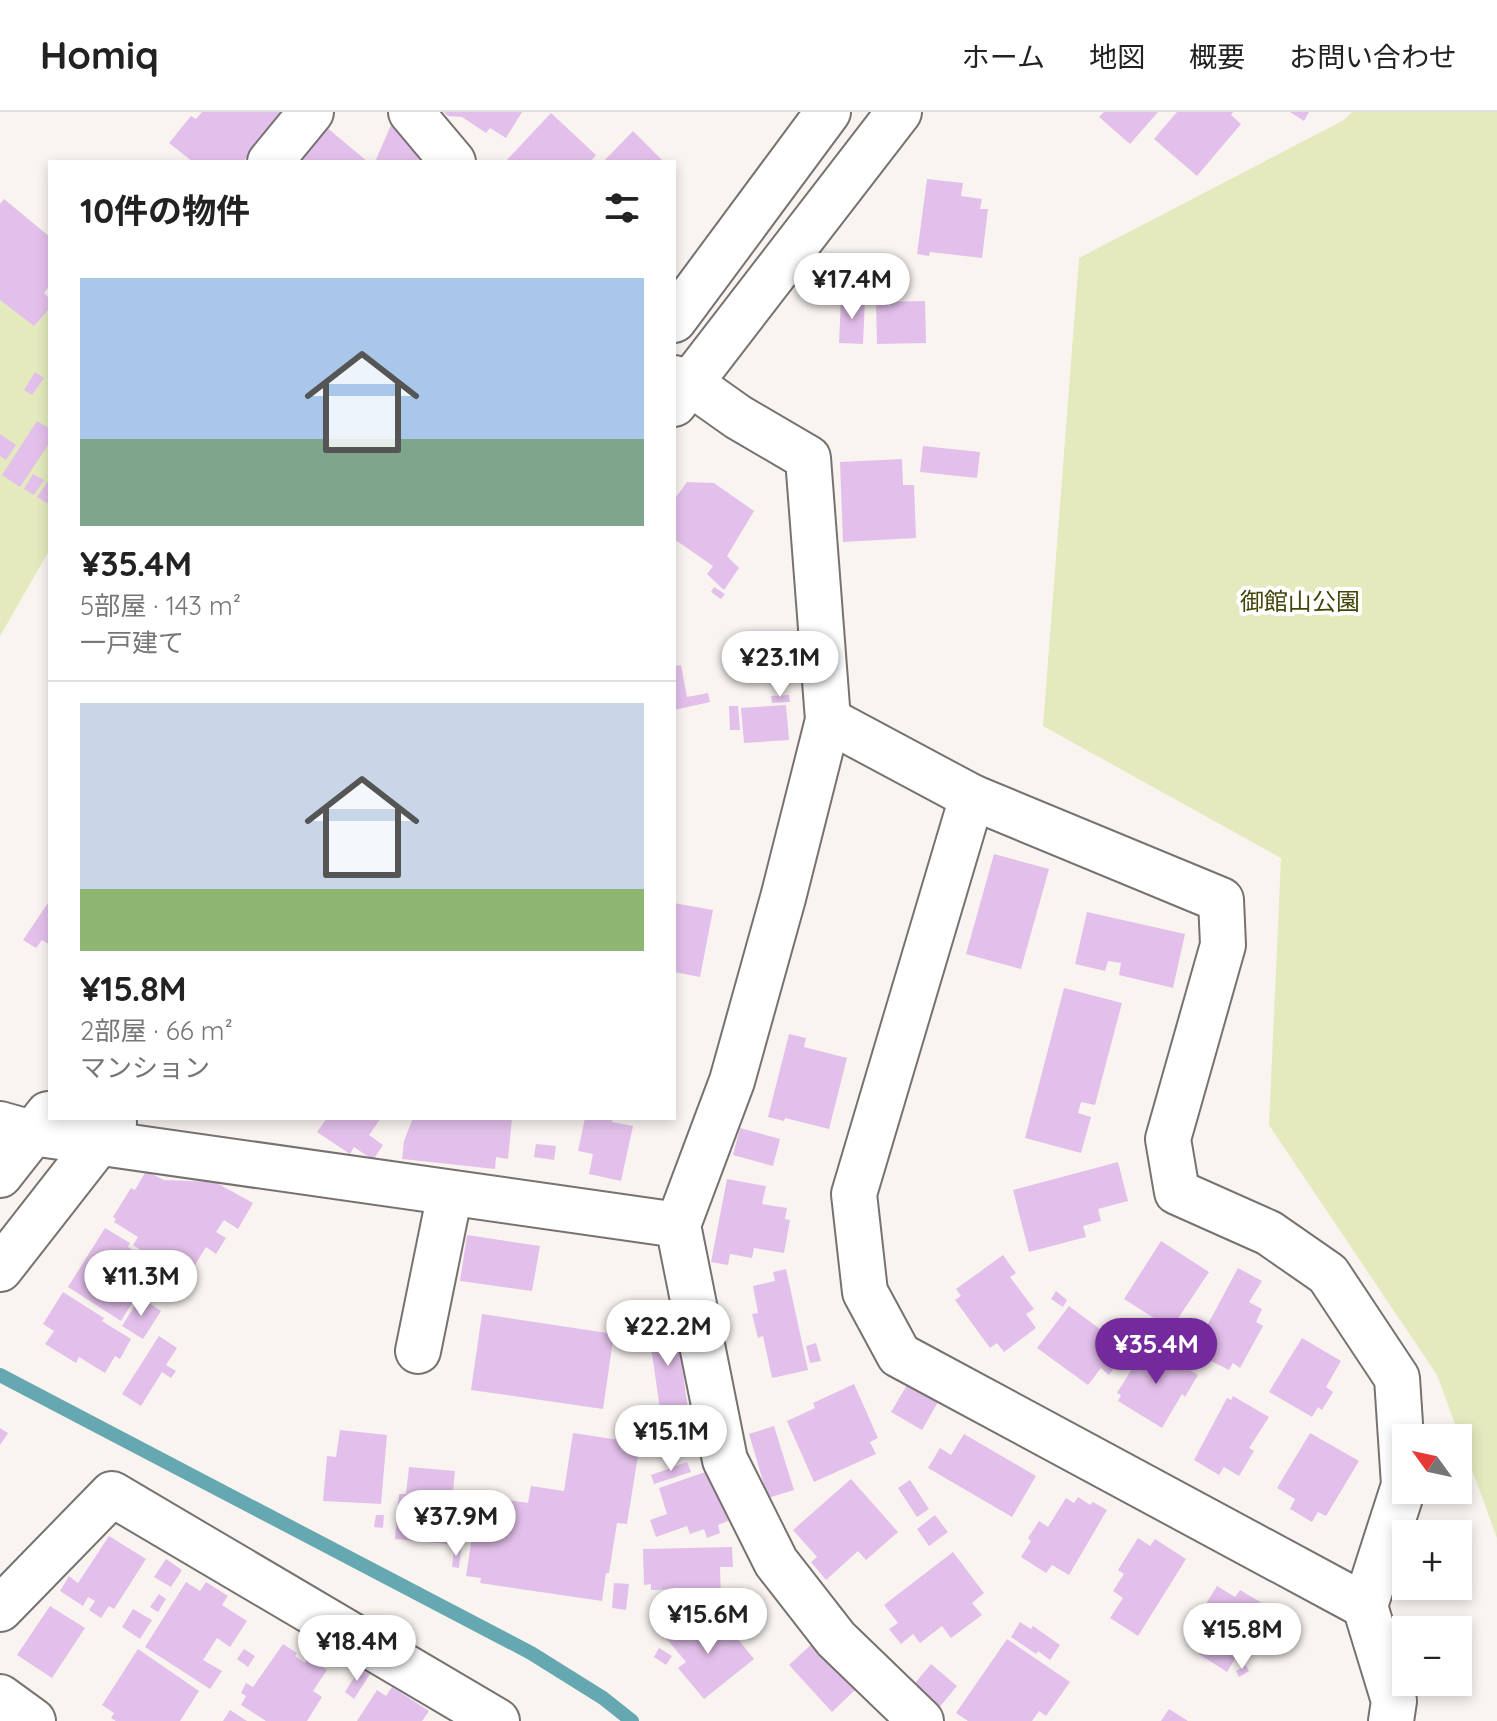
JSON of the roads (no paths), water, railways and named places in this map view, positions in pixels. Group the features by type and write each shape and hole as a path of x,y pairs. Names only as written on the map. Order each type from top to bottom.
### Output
{"street":[{"path":"272,160 311,112"},
{"path":"411,112 451,160"},
{"path":"676,317 828,112"},
{"path":"899,112 679,388 738,417 808,458 828,720 732,1081 678,1225 725,1460 776,1562 836,1639 921,1721"},
{"path":"828,720 972,797 1221,900 1223,945 1168,1139 1177,1192 1269,1233 1328,1274 1397,1378 1404,1485 1365,1606 1394,1701 1391,1721"},
{"path":"972,797 854,1194 865,1292 899,1355 1365,1606"},
{"path":"0,1175 27,1123 109,1130 450,1193 678,1225"},
{"path":"0,1269 109,1130"},
{"path":"418,1351 450,1193"},
{"path":"0,1609 112,1494 497,1721"},
{"path":"0,1697 33,1721"}],"waterway":[{"path":"0,1375 531,1653 603,1698 632,1721"}],"park label":[{"name":"御館山公園","path":"1300,601"}]}
